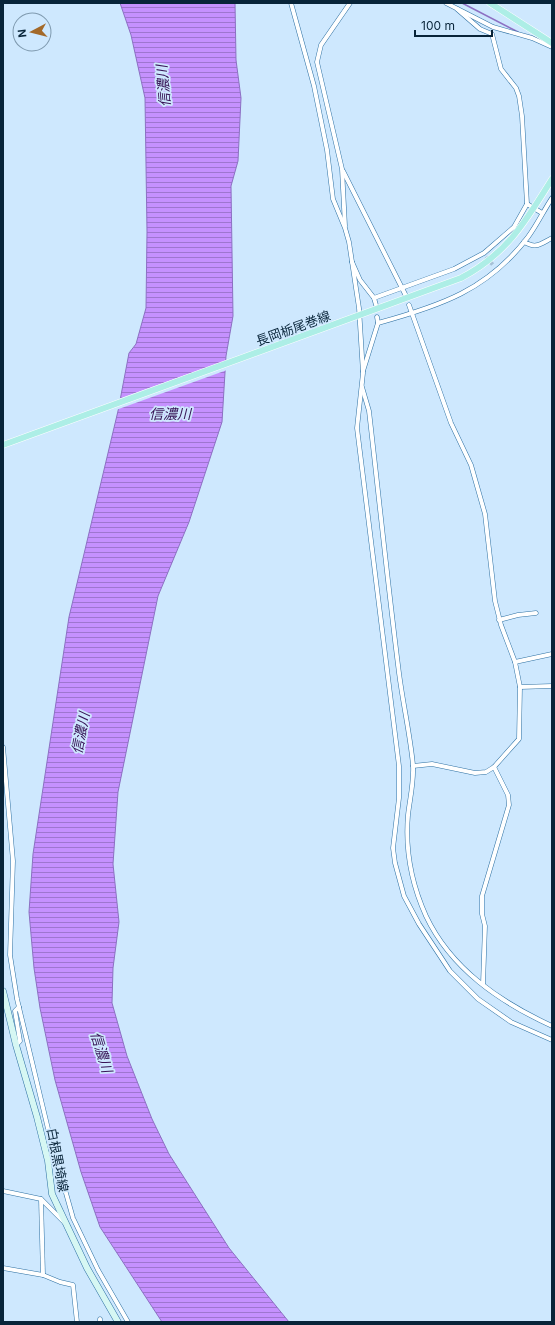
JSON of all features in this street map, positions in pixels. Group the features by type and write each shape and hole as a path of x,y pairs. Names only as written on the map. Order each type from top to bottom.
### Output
{"main road":[{"path":"490,3 552,43"},
{"name":"長岡栃尾巻線","path":"3,445 447,283 481,266 509,243 534,208 552,179"},
{"name":"白根黒埼線","path":"3,991 16,1045 39,1123 49,1166 52,1194 88,1268 118,1322"}],"street":[{"path":"291,3 314,86 327,150 333,199 345,228"},
{"path":"350,3 321,45 317,62 342,169 345,228 360,315 363,374"},
{"path":"446,3 493,27 532,38 552,47"},
{"path":"374,298 454,269 485,255 514,227 527,204 522,116 519,96 516,88 501,69 492,34 480,29 457,9"},
{"path":"342,169 405,294"},
{"path":"378,323 412,314 455,298 473,288 524,242 552,198"},
{"path":"527,204 542,214"},
{"path":"524,242 532,246 536,246 552,238"},
{"path":"350,257 360,280 374,298 376,305"},
{"path":"409,305 451,423 471,464 485,514 495,601 515,662 520,687 519,740 494,767 486,772 475,773 432,764 413,766"},
{"path":"377,317 378,323 361,385 357,428 399,766 394,848 401,886 419,924 450,971 462,984 478,999 511,1022 552,1040"},
{"path":"361,385 369,411 400,675 413,766 413,786 408,815 411,870 426,916 443,945 471,976 503,1001 552,1026"},
{"path":"500,620 518,615 536,613"},
{"path":"515,662 552,654"},
{"path":"520,687 552,686"},
{"path":"3,747 13,861 10,955 19,1007 49,1133 71,1213 98,1270 128,1322"},
{"path":"483,984 484,926 482,896 509,805 508,794 494,767"},
{"path":"16,1045 20,1041 15,1011 19,1007"},
{"path":"3,1191 41,1198 61,1220 66,1222"},
{"path":"41,1198 42,1275"},
{"path":"3,1268 42,1275 73,1285 77,1322"}],"water":[{"name":"信濃川","path":"120,3 235,3 236,60 241,98 238,161 231,186 233,316 226,356 222,422 189,522 158,596 118,792 113,864 119,922 113,968 112,1003 127,1056 152,1119 169,1154 229,1248 289,1322 162,1322 100,1227 81,1172 55,1080 40,1008 34,968 29,912 33,854 69,617 118,411 129,353 136,344 146,308 147,232 145,98 131,35"}],"pier":[{"path":"228,360 227,370 116,410 118,399"}],"waterway":[{"path":"462,3 518,32"}],"tunnel":[{"path":"486,257 494,266"}]}
